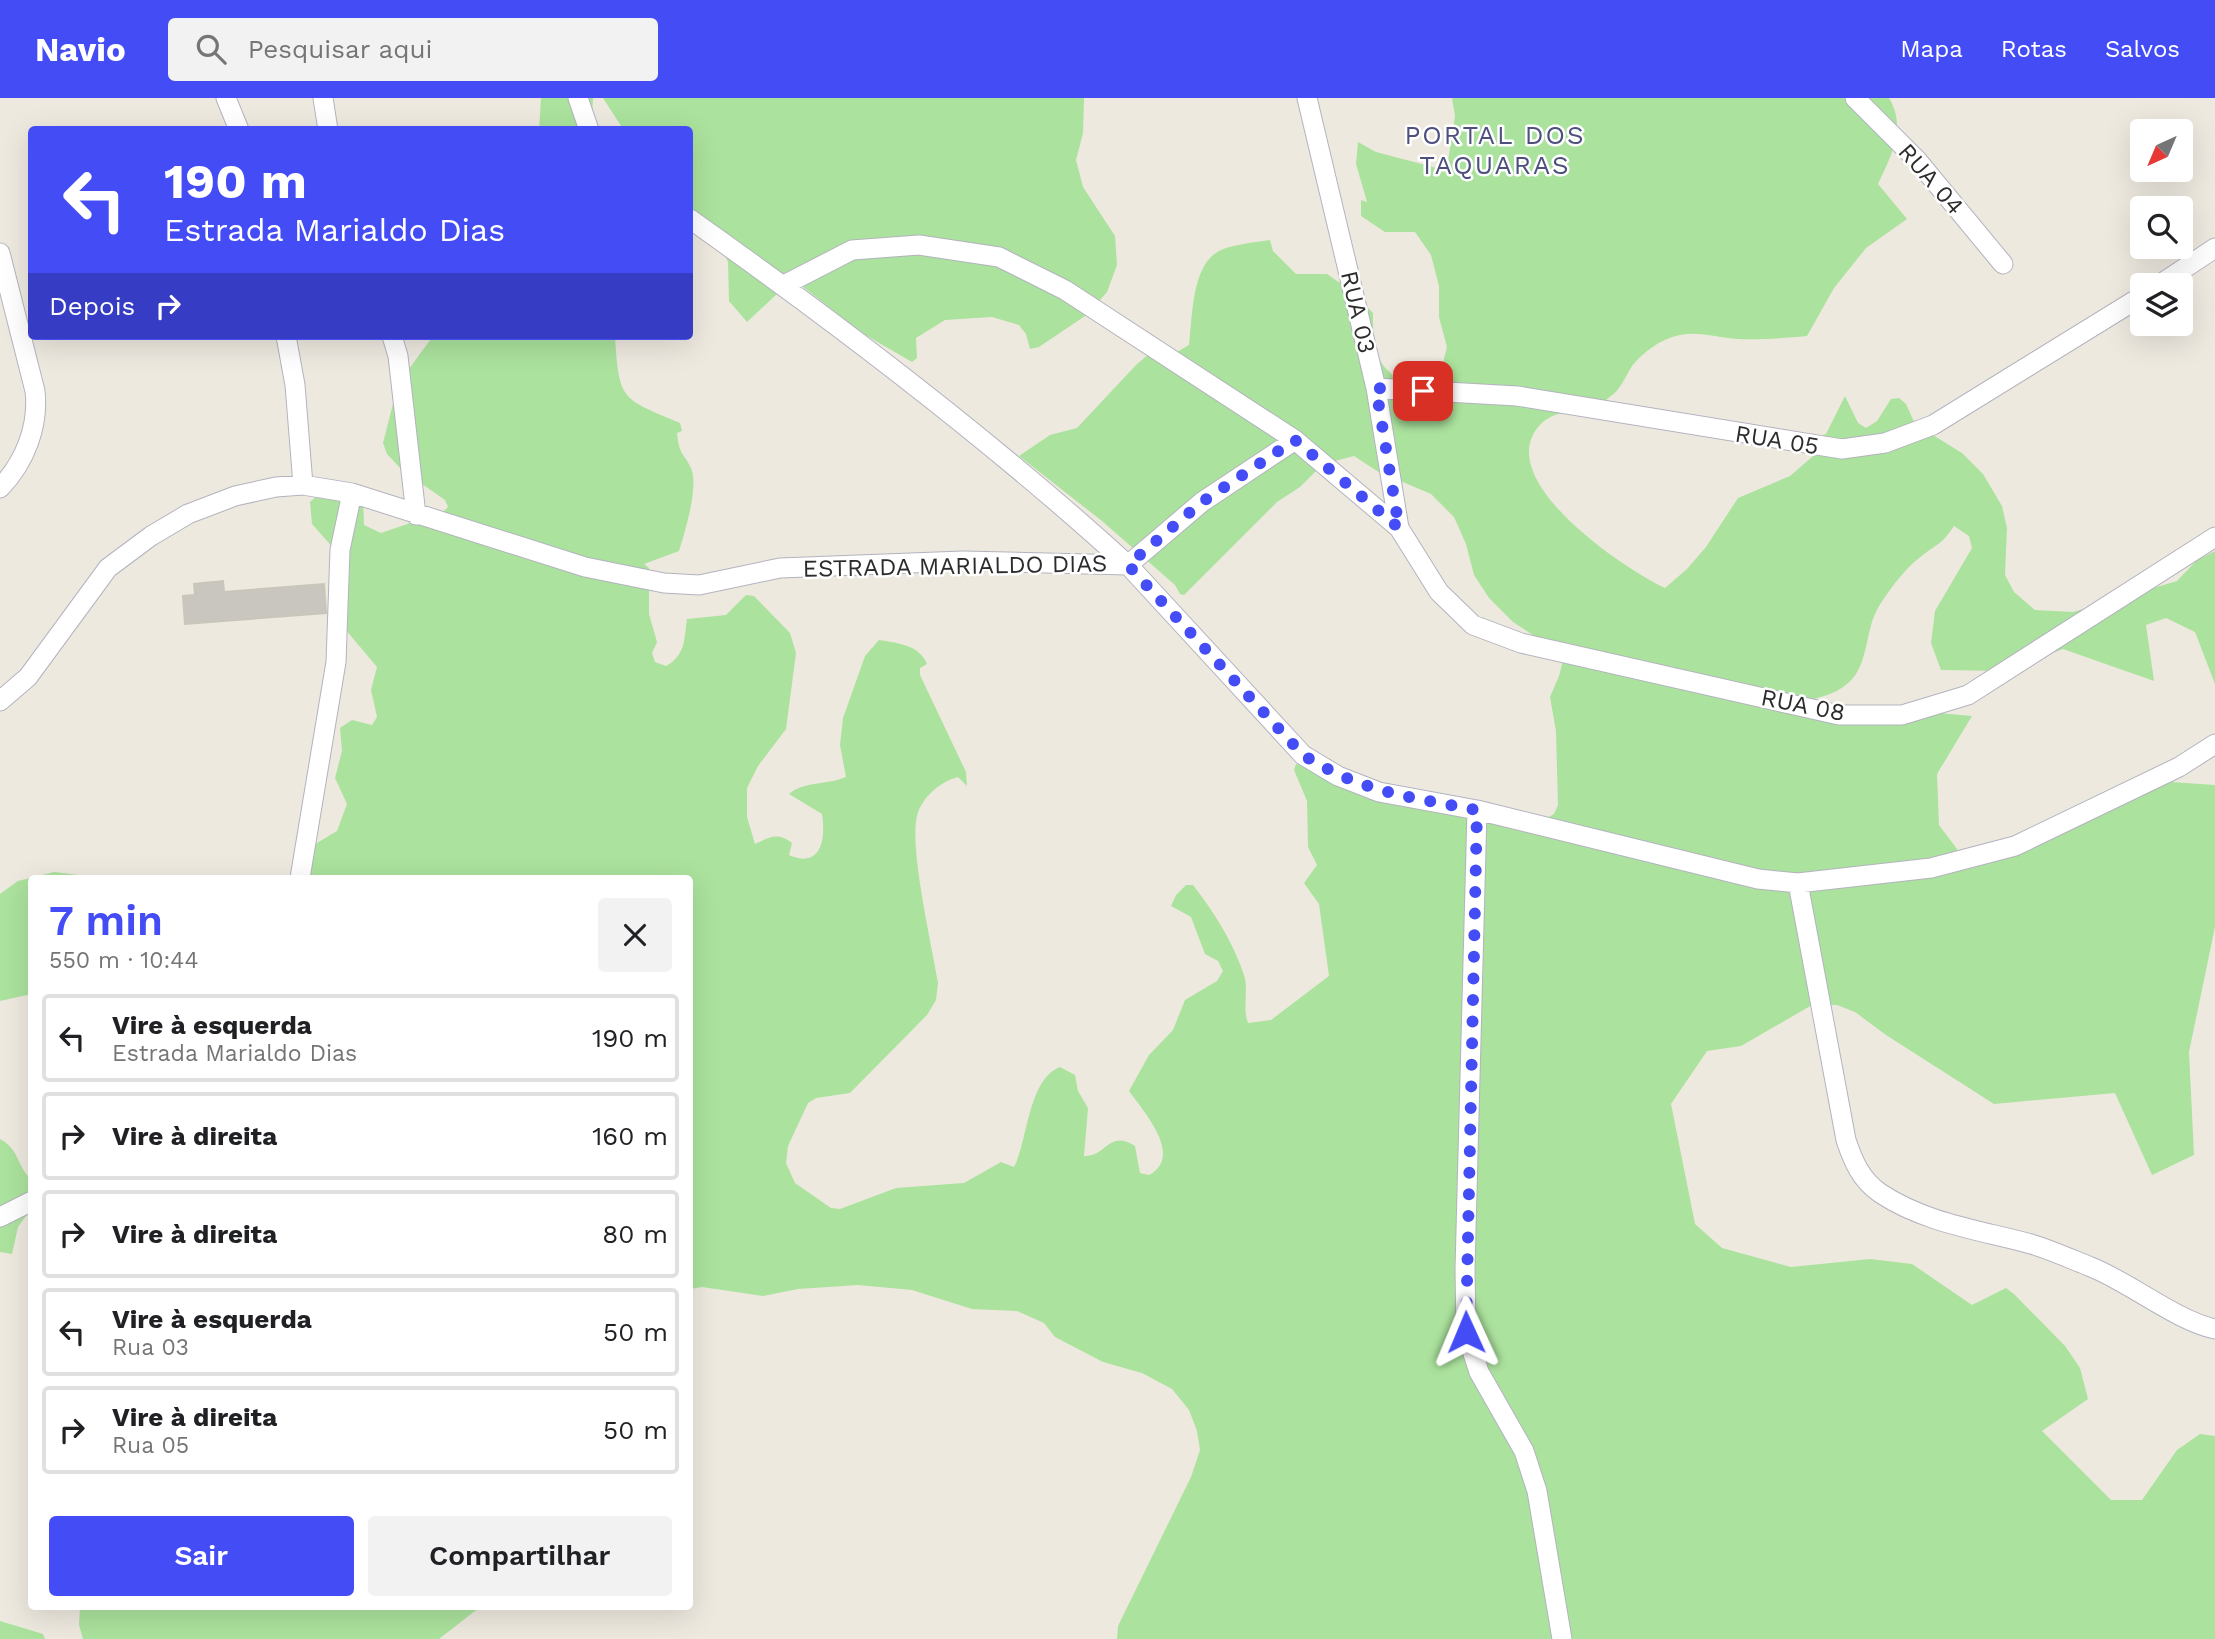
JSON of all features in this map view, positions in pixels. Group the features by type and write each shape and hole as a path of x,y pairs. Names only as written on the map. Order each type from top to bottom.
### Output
{"street":[{"path":"226,98 237,126"},
{"path":"323,98 327,126"},
{"path":"578,98 588,126"},
{"name":"RUA 03","path":"1307,98 1376,388 1399,528"},
{"name":"RUA 04","path":"1855,98 1917,160 2003,264"},
{"path":"693,221 784,285 1051,494 1128,565 1202,502 1295,440"},
{"path":"784,285 852,250 919,245 999,257 1065,290 1295,440 1399,528"},
{"path":"2177,273 2215,248"},
{"path":"0,253 35,391 37,411 29,439 14,471 0,488"},
{"name":"RUA 05","path":"1376,388 1517,396 1842,449 1885,443 1933,425 2130,303"},
{"path":"287,340 295,385 303,485"},
{"path":"393,340 398,356 416,515"},
{"name":"ESTRADA MARIALDO DIAS","path":"0,701 28,677 108,568 151,536 188,514 235,496 303,485 352,493 585,567 664,583 699,584 780,568 963,561 1128,565 1303,755 1338,776 1379,792 1477,810 1758,879 1798,883 1931,868 2015,846 2179,767 2215,744"},
{"path":"300,875 336,662 340,550 352,493"},
{"name":"RUA 08","path":"1399,528 1438,592 1473,625 1521,643 1839,715 1902,715 1968,695 2215,537"},
{"path":"1477,810 1466,1332 1479,1372 1524,1451 1537,1491 1562,1639"},
{"path":"1798,883 1846,1140 1853,1161 1863,1178 1877,1191 1903,1207 1960,1228 2031,1245 2094,1268 2194,1321 2215,1329"},
{"path":"0,1217 28,1203"}],"green space":[{"path":"541,98 593,98 592,117 588,126 539,126"},
{"path":"603,98 1084,98 1083,133 1076,160 1083,187 1115,236 1117,265 1107,292 1088,314 1039,347 1030,349 1026,334 1019,325 992,317 945,320 916,338 917,358 912,362 862,333 802,286 778,293 747,322 729,301 728,262 716,235 693,208 693,126 621,126"},
{"path":"1452,98 1889,98 1894,109 1897,120 1895,142 1878,184 1907,219 1866,248 1834,288 1807,336 1746,339 1695,334 1673,337 1653,346 1642,355 1618,390 1598,406 1552,416 1539,426 1529,448 1533,471 1547,496 1595,543 1646,578 1665,588 1687,569 1706,547 1738,498 1790,476 1812,457 1817,437 1826,434 1845,396 1858,423 1866,428 1877,421 1891,399 1899,398 1906,404 1915,424 1962,453 1983,474 2002,506 2007,528 2005,575 2014,592 2035,610 2073,612 2177,581 2196,561 2215,551 2215,684 2195,632 2166,618 2146,625 2154,681 2063,649 2004,671 1941,670 1931,643 1935,611 1972,548 1969,536 1954,526 1943,540 1910,566 1882,601 1871,624 1860,666 1852,680 1836,691 1811,700 1848,710 1885,705 1905,710 1972,716 1937,774 1939,825 1963,857 2034,848 2157,781 2215,785 2215,927 2189,1052 2194,1155 2152,1175 2115,1093 1994,1104 1855,1012 1837,1005 1812,1005 1741,1046 1707,1051 1671,1104 1695,1224 1722,1248 1791,1267 1870,1259 1912,1264 1972,1305 2006,1288 2015,1295 2065,1346 2080,1368 2088,1399 2042,1431 2111,1500 2142,1500 2177,1450 2200,1434 2215,1436 2215,1639 1117,1639 1118,1626 1191,1477 1200,1450 1197,1431 1189,1410 1172,1389 1142,1373 1103,1362 1055,1337 1044,1323 1017,1311 972,1309 912,1290 858,1285 798,1289 763,1296 702,1287 693,1288 693,875 301,875 312,846 337,831 347,804 335,778 342,751 340,728 352,720 372,725 377,717 371,690 377,667 345,629 340,603 350,572 345,561 312,524 310,502 330,485 355,483 363,494 364,525 381,533 443,512 448,507 445,500 402,470 387,454 383,443 398,384 430,340 615,340 622,386 635,402 680,423 682,431 677,433 679,446 693,476 690,509 679,551 644,564 649,568 649,614 657,642 652,653 655,662 666,666 681,652 687,619 726,615 746,595 754,596 790,633 796,653 786,729 758,766 747,788 747,817 755,844 769,838 782,838 792,843 789,855 800,858 808,858 819,850 823,833 822,814 789,794 802,787 846,777 840,745 843,718 865,656 879,640 907,646 924,658 927,664 920,668 920,675 966,772 967,786 958,777 945,782 927,797 919,809 915,831 922,898 938,983 936,1000 927,1015 850,1093 816,1098 808,1103 788,1146 786,1163 795,1183 831,1208 840,1209 896,1188 964,1183 1001,1162 1014,1167 1035,1097 1049,1074 1060,1067 1075,1075 1078,1091 1088,1108 1084,1156 1092,1155 1113,1142 1126,1142 1135,1146 1140,1173 1149,1175 1159,1167 1163,1157 1162,1146 1151,1122 1129,1091 1149,1055 1173,1030 1185,1000 1217,981 1223,971 1218,961 1205,954 1191,917 1171,906 1176,895 1186,885 1193,885 1222,928 1244,975 1248,1023 1271,1020 1329,976 1319,904 1304,883 1317,865 1308,847 1307,801 1294,770 1296,764 1327,768 1355,780 1547,818 1554,814 1558,805 1556,731 1550,697 1567,645 1536,637 1513,622 1489,598 1474,575 1466,544 1454,517 1431,494 1377,471 1354,456 1323,464 1300,487 1277,502 1184,595 1102,521 1019,456 1050,435 1077,428 1136,365 1157,347 1177,352 1189,345 1194,298 1205,264 1218,252 1240,245 1270,240 1273,251 1296,274 1327,274 1350,290 1373,313 1375,347 1388,371 1408,386 1439,378 1447,347 1439,317 1439,286 1431,255 1415,232 1385,232 1361,216 1361,200 1367,202 1356,164 1358,142 1376,152 1437,168 1448,161 1455,116"},
{"path":"54,872 78,875 42,875"},
{"path":"28,878 28,996 0,1001 0,894 18,881"},
{"path":"0,1139 15,1153 28,1175 28,1213 18,1227 12,1254 0,1252"},
{"path":"80,1610 476,1610 439,1639 83,1639 79,1625"},
{"path":"0,1621 43,1634 45,1639 0,1639"}],"building":[{"path":"223,581 224,592 324,584 326,613 185,624 183,596 195,595 194,584"}],"district":[{"name":"PORTAL DOS TAQUARAS","path":"1495,150"}],"route":[{"path":"1423,391 1376,388 1399,528 1295,440 1202,502 1128,565 1262,714 1303,755 1338,776 1379,792 1477,810 1465,1269 1466,1332"}]}
